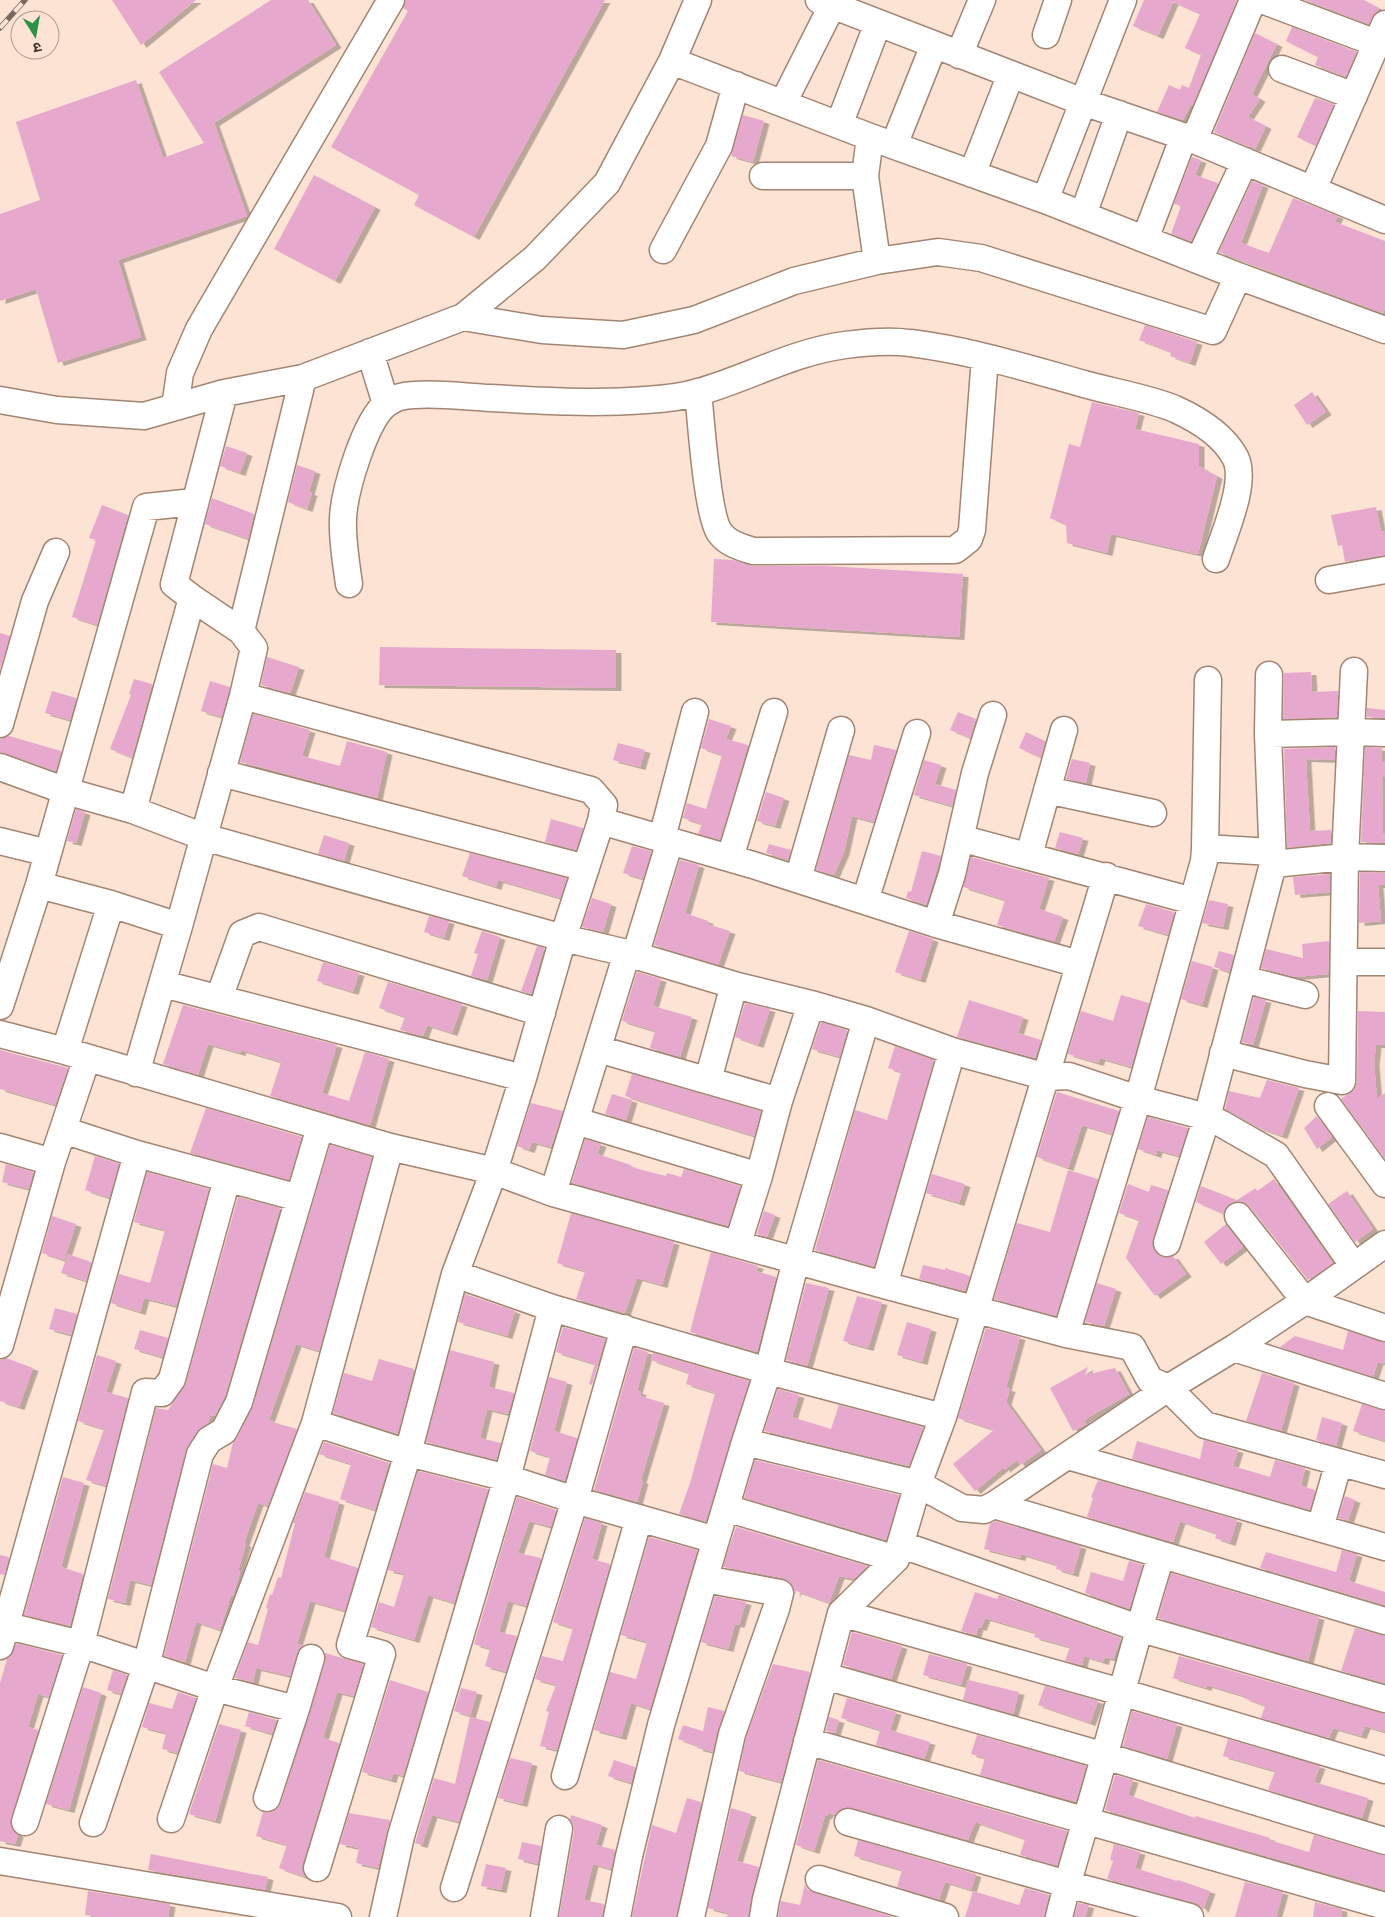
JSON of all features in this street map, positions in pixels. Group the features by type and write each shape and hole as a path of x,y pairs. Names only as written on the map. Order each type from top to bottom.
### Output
{"street":[{"path":"176,407 180,373 199,329 390,0"},
{"path":"0,400 57,410 144,416 224,393 303,378 463,317 535,258 607,184 672,61 698,0"},
{"path":"960,55 982,0"},
{"path":"1046,35 1058,0"},
{"path":"1045,200 1123,0"},
{"path":"1146,239 1189,138 1253,0"},
{"path":"1262,0 1381,33 1313,189"},
{"path":"783,103 829,2 878,23 1083,102 1189,138 1385,220"},
{"path":"840,125 878,23"},
{"path":"894,145 934,45"},
{"path":"672,61 870,137 1045,200 1238,276 1385,330"},
{"path":"1282,68 1354,96"},
{"path":"972,174 1011,74"},
{"path":"663,250 716,152 736,85"},
{"path":"1083,215 1119,114"},
{"path":"870,137 865,176 877,261"},
{"path":"1199,260 1245,161"},
{"path":"764,176 865,176"},
{"path":"463,317 542,330 623,335 694,320 794,281 877,261 938,252 981,258 1213,331 1238,276"},
{"path":"349,584 343,536 345,498 368,430 377,414 386,404 394,399 412,395 533,401 615,402 674,397 698,392 814,351 843,345 881,342 911,343 985,357 1173,408 1190,417 1210,430 1232,452 1236,458 1240,473 1239,487 1216,559"},
{"path":"370,352 386,404"},
{"path":"698,392 711,507 719,532 729,542 753,550 955,550 969,539 972,530 985,357"},
{"path":"241,631 303,378"},
{"path":"136,1073 180,926 243,696 254,648 241,631 174,584 224,393"},
{"path":"0,1006 39,885 146,507 194,502"},
{"path":"0,724 5,692 35,601 56,552"},
{"path":"1329,580 1385,570"},
{"path":"133,810 192,598"},
{"path":"1223,1053 1305,1074 1342,1081 1345,857 1354,671"},
{"path":"1167,1243 1207,1117 1273,858 1268,734 1269,675"},
{"path":"1066,1334 1138,1099 1193,901 1205,848 1208,680"},
{"path":"243,696 591,790 604,805 601,821 563,938 494,1171 455,1274 408,1453 350,1645 382,1654 317,1868"},
{"path":"553,1193 666,840 695,712"},
{"path":"730,858 774,712"},
{"path":"936,924 952,874 975,773 993,715"},
{"path":"798,879 842,730"},
{"path":"1029,855 1064,730"},
{"path":"865,901 917,733"},
{"path":"1268,734 1385,733"},
{"path":"0,767 66,791 133,810 204,836 563,938 631,954 734,985 811,1004 866,1020 952,1051 1047,1077 1069,1076 1138,1099 1207,1117 1276,1155 1353,1265"},
{"path":"221,773 586,868"},
{"path":"1047,790 1153,813"},
{"path":"601,821 730,858 936,924 1079,964"},
{"path":"960,838 1029,855 1193,901"},
{"path":"0,840 48,853"},
{"path":"1205,848 1273,858 1385,858"},
{"path":"898,1553 918,1484 942,1417 1047,1077 1106,876"},
{"path":"39,885 111,904 180,926"},
{"path":"0,1344 52,1162 63,1130 76,1055 111,904"},
{"path":"219,998 242,934 260,927 542,1014"},
{"path":"1344,962 1385,962"},
{"path":"1243,979 1305,995"},
{"path":"163,984 523,1078"},
{"path":"708,1080 734,985"},
{"path":"738,1243 759,1176 779,1101 811,1004"},
{"path":"617,1917 629,1856 661,1725 768,1371 796,1260 866,1020"},
{"path":"0,1034 390,1147 494,1171 553,1193 884,1285 1066,1334 1132,1347 1150,1380 1168,1388 1205,1426 1385,1475"},
{"path":"598,1049 779,1101"},
{"path":"884,1285 952,1051"},
{"path":"1328,1106 1385,1184"},
{"path":"576,1121 759,1176"},
{"path":"93,1823 146,1666 200,1454 209,1440 224,1431 239,1402 320,1126"},
{"path":"63,1130 138,1154 299,1198"},
{"path":"0,1147 52,1162"},
{"path":"171,1819 215,1688 315,1423 390,1147"},
{"path":"138,1154 2,1632 81,1644 215,1688 296,1709"},
{"path":"25,1822 81,1644 145,1392 162,1393 172,1379 226,1179"},
{"path":"1238,1216 1305,1301 1385,1328"},
{"path":"745,1442 918,1484 962,1508 984,1510 994,1506 1168,1388 1234,1348 1305,1301 1353,1265 1384,1246"},
{"path":"455,1274 552,1308 768,1371 942,1417"},
{"path":"383,1917 401,1836 507,1478 552,1308"},
{"path":"454,1888 575,1500 624,1328"},
{"path":"1234,1348 1385,1396"},
{"path":"315,1423 408,1453 507,1478 575,1500 716,1540"},
{"path":"1068,1456 1385,1547"},
{"path":"1320,1528 1339,1462"},
{"path":"994,1506 1385,1621"},
{"path":"726,1508 898,1553"},
{"path":"565,1776 639,1518"},
{"path":"763,1917 766,1899 841,1613 898,1553 911,1548 1138,1628 1385,1699"},
{"path":"1059,1917 1105,1756 1138,1628 1160,1556"},
{"path":"691,1917 732,1734 780,1593 705,1579"},
{"path":"841,1613 1121,1692 1385,1770"},
{"path":"267,1798 311,1658"},
{"path":"826,1676 1105,1756 1385,1841"},
{"path":"807,1741 1086,1820 1353,1907 1385,1906"},
{"path":"848,1822 1190,1917"},
{"path":"544,1917 559,1829"},
{"path":"0,1861 328,1916"},
{"path":"819,1879 946,1917"}],"building":[{"path":"112,0 196,0 141,45"},
{"path":"271,0 308,0 336,45 214,123 247,216 118,260 141,337 58,363 36,289 0,301 0,214 40,200 16,122 136,80 163,158 204,143 159,72"},
{"path":"406,0 605,0 474,237 414,205 419,195 331,147 408,11 403,8"},
{"path":"1144,0 1237,0 1193,105 1191,104 1183,120 1157,112 1169,85 1180,90 1182,85 1189,88 1201,55 1185,48 1200,14 1173,2 1158,36 1133,26"},
{"path":"1305,0 1364,0 1379,8 1369,24"},
{"path":"1292,27 1357,52 1346,77 1315,65 1318,57 1286,41"},
{"path":"1255,33 1277,44 1252,94 1260,99 1248,117 1266,126 1255,149 1214,132"},
{"path":"1315,98 1334,104 1316,146 1297,137"},
{"path":"743,115 764,121 753,162 731,156"},
{"path":"1192,157 1201,160 1195,175 1218,183 1191,241 1171,234 1181,206 1174,204"},
{"path":"314,175 375,207 335,281 274,249"},
{"path":"1252,181 1263,185 1241,243 1269,253 1293,198 1338,216 1335,222 1385,241 1385,308 1383,313 1219,252"},
{"path":"1145,325 1197,342 1190,363 1170,356 1171,352 1139,340"},
{"path":"1312,392 1326,412 1307,425 1294,405"},
{"path":"1092,402 1139,413 1135,429 1199,444 1199,466 1217,476 1198,554 1111,534 1107,553 1067,543 1066,525 1050,518 1069,444 1080,447"},
{"path":"226,446 247,453 240,473 220,466"},
{"path":"297,465 315,471 309,492 312,493 307,509 288,502"},
{"path":"212,498 254,514 248,539 205,524"},
{"path":"102,505 128,515 97,625 72,617 96,540 89,538"},
{"path":"1376,507 1381,532 1385,531 1385,555 1345,562 1342,545 1338,546 1331,515"},
{"path":"714,559 733,560 753,566 826,566 963,574 959,637 711,622"},
{"path":"0,633 10,636 0,669"},
{"path":"380,647 616,650 616,688 379,685"},
{"path":"267,657 299,667 290,693 261,685"},
{"path":"1311,672 1312,692 1338,691 1337,717 1283,719 1284,673"},
{"path":"134,679 152,684 132,758 110,749 131,695 129,694"},
{"path":"210,681 230,687 222,717 201,711"},
{"path":"52,691 76,698 70,720 45,713"},
{"path":"1367,708 1385,710 1385,718 1367,717"},
{"path":"958,712 976,719 970,738 950,730"},
{"path":"253,714 310,730 302,756 340,766 347,741 387,752 377,798 240,762"},
{"path":"709,719 731,726 726,739 748,745 720,840 698,834 702,824 683,818 687,803 706,809 722,755 701,748"},
{"path":"1026,732 1045,741 1041,758 1019,748"},
{"path":"9,736 61,751 56,771 0,752 0,739"},
{"path":"618,743 645,750 640,767 613,760"},
{"path":"874,745 896,750 874,822 852,816 844,852 834,875 816,870 849,755 871,760"},
{"path":"1335,747 1335,760 1306,759 1310,831 1331,830 1331,843 1287,848 1284,749"},
{"path":"1365,747 1382,748 1382,761 1385,761 1385,777 1382,777 1383,833 1385,833 1385,843 1361,842"},
{"path":"1072,759 1090,763 1086,783 1066,779"},
{"path":"924,760 941,765 935,784 956,790 952,806 914,795"},
{"path":"766,792 784,798 775,826 757,821"},
{"path":"76,809 85,812 76,843 67,841"},
{"path":"551,819 583,828 576,850 545,842"},
{"path":"1060,832 1083,838 1078,854 1055,848"},
{"path":"324,835 349,843 344,861 318,854"},
{"path":"769,844 791,850 788,860 766,853"},
{"path":"632,846 651,851 643,879 623,873"},
{"path":"922,851 941,856 926,905 906,898 908,891 911,892"},
{"path":"470,853 567,878 560,898 498,880 496,887 462,876"},
{"path":"971,857 1049,878 1039,909 1063,917 1054,942 997,925 1005,900 963,887"},
{"path":"680,860 699,865 685,913 708,921 707,924 730,931 718,965 654,945"},
{"path":"1360,872 1385,873 1385,885 1378,885 1381,921 1359,923"},
{"path":"1330,874 1330,892 1295,895 1293,877"},
{"path":"592,898 611,904 603,932 582,927"},
{"path":"1209,900 1228,904 1223,927 1202,923"},
{"path":"1146,904 1174,912 1168,935 1138,926"},
{"path":"429,916 449,921 444,938 424,932"},
{"path":"482,931 500,937 487,980 471,976 478,954 474,953"},
{"path":"909,931 933,939 920,980 895,972"},
{"path":"1329,941 1328,974 1295,977 1261,968 1266,949 1303,958 1302,944"},
{"path":"537,946 544,948 531,994 521,991"},
{"path":"1219,951 1234,955 1229,972 1214,967"},
{"path":"1192,961 1213,967 1202,1005 1181,999"},
{"path":"323,962 359,973 353,992 317,981"},
{"path":"637,972 661,979 653,1006 692,1017 680,1057 650,1048 655,1031 622,1021"},
{"path":"388,982 462,1004 452,1033 427,1025 423,1036 400,1030 405,1017 379,1008"},
{"path":"1121,995 1149,1003 1131,1067 1100,1058 1098,1063 1068,1054 1081,1011 1113,1021"},
{"path":"1254,997 1266,1000 1253,1045 1242,1042"},
{"path":"969,1000 1023,1017 1018,1033 1041,1040 1035,1058 957,1037"},
{"path":"745,1003 770,1009 758,1045 735,1037"},
{"path":"183,1005 337,1045 322,1093 349,1101 365,1052 389,1059 370,1125 270,1096 281,1062 241,1050 240,1053 208,1044 198,1075 163,1064"},
{"path":"1358,1011 1385,1012 1385,1045 1376,1045 1374,1063 1377,1099 1385,1093 1385,1159 1341,1099 1354,1090 1357,1082"},
{"path":"821,1022 847,1030 840,1057 812,1049"},
{"path":"895,1046 934,1060 874,1267 815,1250 855,1110 887,1120 901,1072 888,1068"},
{"path":"0,1050 68,1068 55,1105 0,1089"},
{"path":"632,1074 761,1111 754,1136 625,1096"},
{"path":"1267,1080 1299,1088 1282,1136 1259,1128 1225,1109 1229,1091 1260,1098"},
{"path":"1057,1092 1119,1111 1112,1134 1082,1125 1068,1168 1037,1157"},
{"path":"612,1094 632,1100 626,1120 605,1114"},
{"path":"531,1103 563,1111 551,1147 532,1142 529,1150 517,1146"},
{"path":"206,1108 302,1137 289,1180 190,1153"},
{"path":"1317,1116 1332,1137 1317,1149 1304,1128"},
{"path":"1148,1117 1188,1128 1179,1156 1157,1150 1156,1155 1138,1149"},
{"path":"585,1139 601,1144 597,1154 631,1165 631,1167 666,1176 667,1173 681,1177 684,1169 740,1186 728,1226 572,1183"},
{"path":"330,1145 372,1157 319,1351 296,1344 269,1420 297,1429 268,1506 258,1503 244,1543 246,1544 233,1596 231,1595 220,1630 196,1622 185,1662 164,1656 213,1464 227,1468 233,1442 237,1438 253,1406"},
{"path":"95,1156 119,1164 109,1198 85,1190"},
{"path":"6,1164 33,1172 29,1189 2,1182"},
{"path":"1068,1170 1098,1179 1056,1316 994,1299 1017,1223 1050,1232"},
{"path":"147,1172 209,1189 176,1306 144,1298 140,1312 111,1303 119,1274 150,1283 165,1230 134,1222"},
{"path":"932,1174 965,1184 959,1203 926,1193"},
{"path":"1274,1179 1333,1263 1308,1280 1244,1202 1236,1201 1229,1204 1224,1214 1196,1202 1201,1186 1237,1200 1256,1188 1257,1191"},
{"path":"1128,1184 1149,1192 1151,1185 1168,1190 1152,1246 1156,1253 1162,1257 1173,1256 1186,1274 1155,1296 1126,1258 1139,1220 1119,1213"},
{"path":"1347,1191 1373,1229 1355,1242 1328,1204"},
{"path":"238,1197 280,1208 225,1396 215,1416 210,1415 208,1423 197,1432 186,1450 151,1585 130,1580 125,1603 108,1599 156,1408 168,1410 186,1383"},
{"path":"764,1211 775,1215 767,1237 757,1234"},
{"path":"571,1213 674,1242 662,1285 637,1278 625,1313 576,1299 585,1271 557,1263"},
{"path":"52,1216 76,1224 64,1260 42,1253"},
{"path":"1226,1224 1243,1247 1221,1264 1204,1242"},
{"path":"711,1252 758,1266 756,1271 776,1277 757,1352 690,1332"},
{"path":"68,1254 91,1262 86,1281 61,1273"},
{"path":"923,1265 945,1270 945,1268 970,1276 965,1291 919,1279"},
{"path":"806,1283 829,1288 807,1366 786,1360"},
{"path":"1097,1283 1116,1289 1104,1326 1085,1322"},
{"path":"465,1294 515,1311 507,1336 458,1322"},
{"path":"857,1296 882,1302 868,1348 843,1341"},
{"path":"55,1308 77,1314 71,1335 49,1329"},
{"path":"907,1322 931,1329 922,1362 897,1355"},
{"path":"563,1327 605,1339 592,1385 589,1384 595,1364 556,1352"},
{"path":"986,1328 1020,1337 1006,1388 1010,1389 1006,1402 1041,1450 1020,1465 1017,1460 1004,1470 1004,1467 975,1491 953,1464 994,1430 958,1418"},
{"path":"140,1330 168,1338 162,1357 134,1349"},
{"path":"1348,1331 1385,1343 1385,1364 1378,1362 1373,1377 1280,1347 1295,1336 1343,1350"},
{"path":"634,1348 648,1352 637,1391 641,1392 640,1396 664,1403 641,1480 643,1481 637,1502 594,1490"},
{"path":"450,1350 494,1362 489,1387 514,1393 508,1414 487,1409 480,1438 501,1443 496,1460 426,1442"},
{"path":"653,1353 749,1381 706,1522 679,1514 690,1483 715,1393 686,1384 689,1373 651,1360"},
{"path":"97,1355 116,1361 106,1392 128,1398 106,1486 86,1480 104,1429 78,1421"},
{"path":"6,1358 33,1368 19,1407 0,1401 0,1360"},
{"path":"379,1359 414,1369 398,1434 333,1413 344,1373 372,1381"},
{"path":"1088,1367 1085,1375 1115,1368 1129,1394 1084,1420 1086,1424 1073,1431 1050,1388"},
{"path":"1262,1373 1294,1383 1281,1431 1246,1421"},
{"path":"549,1377 567,1382 554,1431 577,1438 565,1481 545,1475 550,1457 530,1451"},
{"path":"778,1389 799,1395 792,1417 831,1429 839,1405 923,1427 909,1466 764,1431"},
{"path":"1362,1404 1385,1411 1385,1441 1353,1431"},
{"path":"1322,1417 1342,1423 1336,1446 1316,1440"},
{"path":"1204,1440 1238,1450 1233,1466 1270,1477 1275,1460 1305,1468 1301,1486 1315,1490 1310,1510 1132,1459 1137,1441 1200,1459"},
{"path":"324,1442 389,1463 375,1510 340,1499 351,1464 319,1454"},
{"path":"755,1460 899,1495 886,1540 744,1498"},
{"path":"418,1471 488,1489 454,1603 428,1595 414,1640 371,1627 379,1602 394,1607 404,1574 388,1570"},
{"path":"63,1477 84,1483 61,1567 83,1574 70,1626 24,1615"},
{"path":"1098,1480 1237,1520 1230,1543 1215,1538 1217,1534 1180,1521 1173,1542 1087,1517 1093,1498 1091,1497"},
{"path":"305,1492 339,1502 324,1557 358,1568 345,1611 310,1601 297,1644 303,1646 297,1654 290,1676 256,1668 253,1682 235,1678 248,1642 258,1645 270,1594 272,1595 278,1577 281,1578 295,1523 293,1523"},
{"path":"1345,1496 1355,1500 1348,1521 1338,1518"},
{"path":"517,1497 556,1510 551,1527 529,1521 518,1553 541,1558 526,1606 508,1601 499,1632 517,1636 506,1672 485,1666 490,1649 474,1644"},
{"path":"585,1518 602,1523 592,1559 610,1564 557,1750 540,1746 549,1712 546,1711 556,1685 535,1679 542,1656 563,1661 573,1628 553,1622"},
{"path":"995,1521 1081,1546 1073,1574 1056,1569 1057,1565 1021,1554 1020,1558 984,1549 990,1524"},
{"path":"736,1527 867,1566 854,1579 839,1576 829,1603 796,1591 795,1595 794,1588 790,1582 783,1578 723,1567"},
{"path":"649,1537 697,1550 650,1709 631,1703 621,1737 594,1730 610,1672 636,1679 647,1642 621,1635"},
{"path":"1342,1550 1357,1554 1349,1581 1385,1592 1385,1605 1260,1568 1266,1552 1336,1572"},
{"path":"0,1555 9,1557 4,1575 0,1574"},
{"path":"1129,1561 1143,1565 1129,1609 1085,1593 1091,1572 1123,1581"},
{"path":"1171,1573 1319,1617 1308,1661 1158,1618"},
{"path":"975,1592 997,1599 999,1595 1121,1638 1113,1659 1105,1657 1103,1662 1084,1656 1082,1665 1065,1661 1070,1647 1034,1637 1036,1633 985,1618 981,1628 978,1627 976,1635 961,1631"},
{"path":"715,1596 746,1602 739,1625 735,1624 728,1649 701,1642"},
{"path":"1355,1628 1385,1636 1385,1683 1341,1671"},
{"path":"852,1632 902,1646 891,1679 843,1665"},
{"path":"16,1643 62,1655 49,1697 38,1694 28,1727 38,1730 11,1818 11,1826 18,1835 15,1844 0,1841 0,1683 7,1659 11,1656"},
{"path":"325,1653 363,1664 354,1696 337,1692 323,1738 339,1743 303,1864 302,1871 305,1877 279,1868 287,1845 256,1836 263,1812 270,1813 277,1809 281,1803 325,1662"},
{"path":"929,1654 967,1664 961,1685 923,1675"},
{"path":"1179,1656 1385,1714 1385,1732 1365,1726 1361,1736 1333,1728 1329,1738 1261,1718 1265,1706 1244,1698 1244,1696 1207,1685 1206,1688 1173,1678"},
{"path":"773,1664 810,1672 781,1782 739,1771 746,1738"},
{"path":"113,1670 127,1675 121,1694 107,1690"},
{"path":"390,1680 428,1692 403,1776 393,1773 391,1780 362,1772"},
{"path":"968,1680 1019,1692 1013,1714 963,1700"},
{"path":"1045,1686 1098,1701 1090,1723 1038,1705"},
{"path":"83,1687 101,1693 69,1810 46,1804"},
{"path":"461,1688 477,1692 470,1716 454,1711"},
{"path":"178,1692 196,1698 177,1753 162,1749 166,1733 142,1727 149,1703 172,1709"},
{"path":"847,1698 896,1712 890,1730 930,1742 924,1759 876,1745 880,1730 841,1718"},
{"path":"708,1707 724,1711 713,1752 697,1748 698,1746 678,1739 683,1725 703,1731"},
{"path":"1132,1711 1177,1724 1167,1759 1123,1746"},
{"path":"249,1712 277,1720 272,1734 245,1726"},
{"path":"470,1717 490,1722 459,1822 432,1815 422,1845 415,1843 434,1778 455,1784"},
{"path":"829,1717 839,1720 835,1733 826,1731"},
{"path":"219,1724 241,1730 215,1821 189,1814"},
{"path":"977,1735 1086,1766 1076,1802 980,1775 985,1758 971,1754"},
{"path":"1228,1739 1320,1766 1314,1782 1368,1798 1362,1818 1268,1790 1275,1771 1223,1756"},
{"path":"510,1758 532,1763 522,1804 498,1798"},
{"path":"614,1760 635,1767 631,1783 608,1776"},
{"path":"818,1760 1067,1831 1057,1866 1020,1855 1025,1839 975,1822 968,1840 852,1808 844,1808 835,1815 828,1813 825,1816 814,1851 796,1845"},
{"path":"1115,1775 1133,1780 1128,1795 1195,1818 1196,1816 1270,1838 1269,1840 1309,1852 1314,1835 1385,1856 1385,1890 1105,1810"},
{"path":"687,1798 701,1802 676,1917 632,1917 652,1825 676,1833"},
{"path":"731,1808 751,1814 737,1861 759,1867 748,1917 727,1917 728,1913 708,1908"},
{"path":"349,1813 390,1820 378,1868 356,1863 359,1848 340,1844"},
{"path":"571,1815 602,1825 596,1845 615,1850 611,1869 593,1864 584,1900 604,1904 602,1917 559,1917 574,1832 570,1819"},
{"path":"858,1840 976,1874 971,1890 945,1882 939,1900 897,1887 902,1870 854,1856"},
{"path":"522,1842 541,1846 538,1864 518,1859"},
{"path":"1114,1844 1140,1852 1135,1868 1210,1891 1203,1910 1194,1903 1107,1879 1113,1861 1110,1860"},
{"path":"151,1854 268,1877 265,1890 148,1870"},
{"path":"486,1864 506,1868 501,1890 481,1886"},
{"path":"1245,1882 1283,1892 1276,1917 1235,1917"},
{"path":"805,1884 808,1890 815,1893 893,1917 778,1917 781,1901 800,1905"},
{"path":"1025,1888 1049,1895 1044,1917 965,1917 973,1891 1019,1905"},
{"path":"88,1891 170,1904 168,1917 102,1917 85,1915"},
{"path":"1315,1902 1342,1909 1341,1917 1313,1917"},
{"path":"1078,1903 1089,1905 1085,1917 1074,1917"}],"railway":[{"path":"0,28 25,0"}]}
